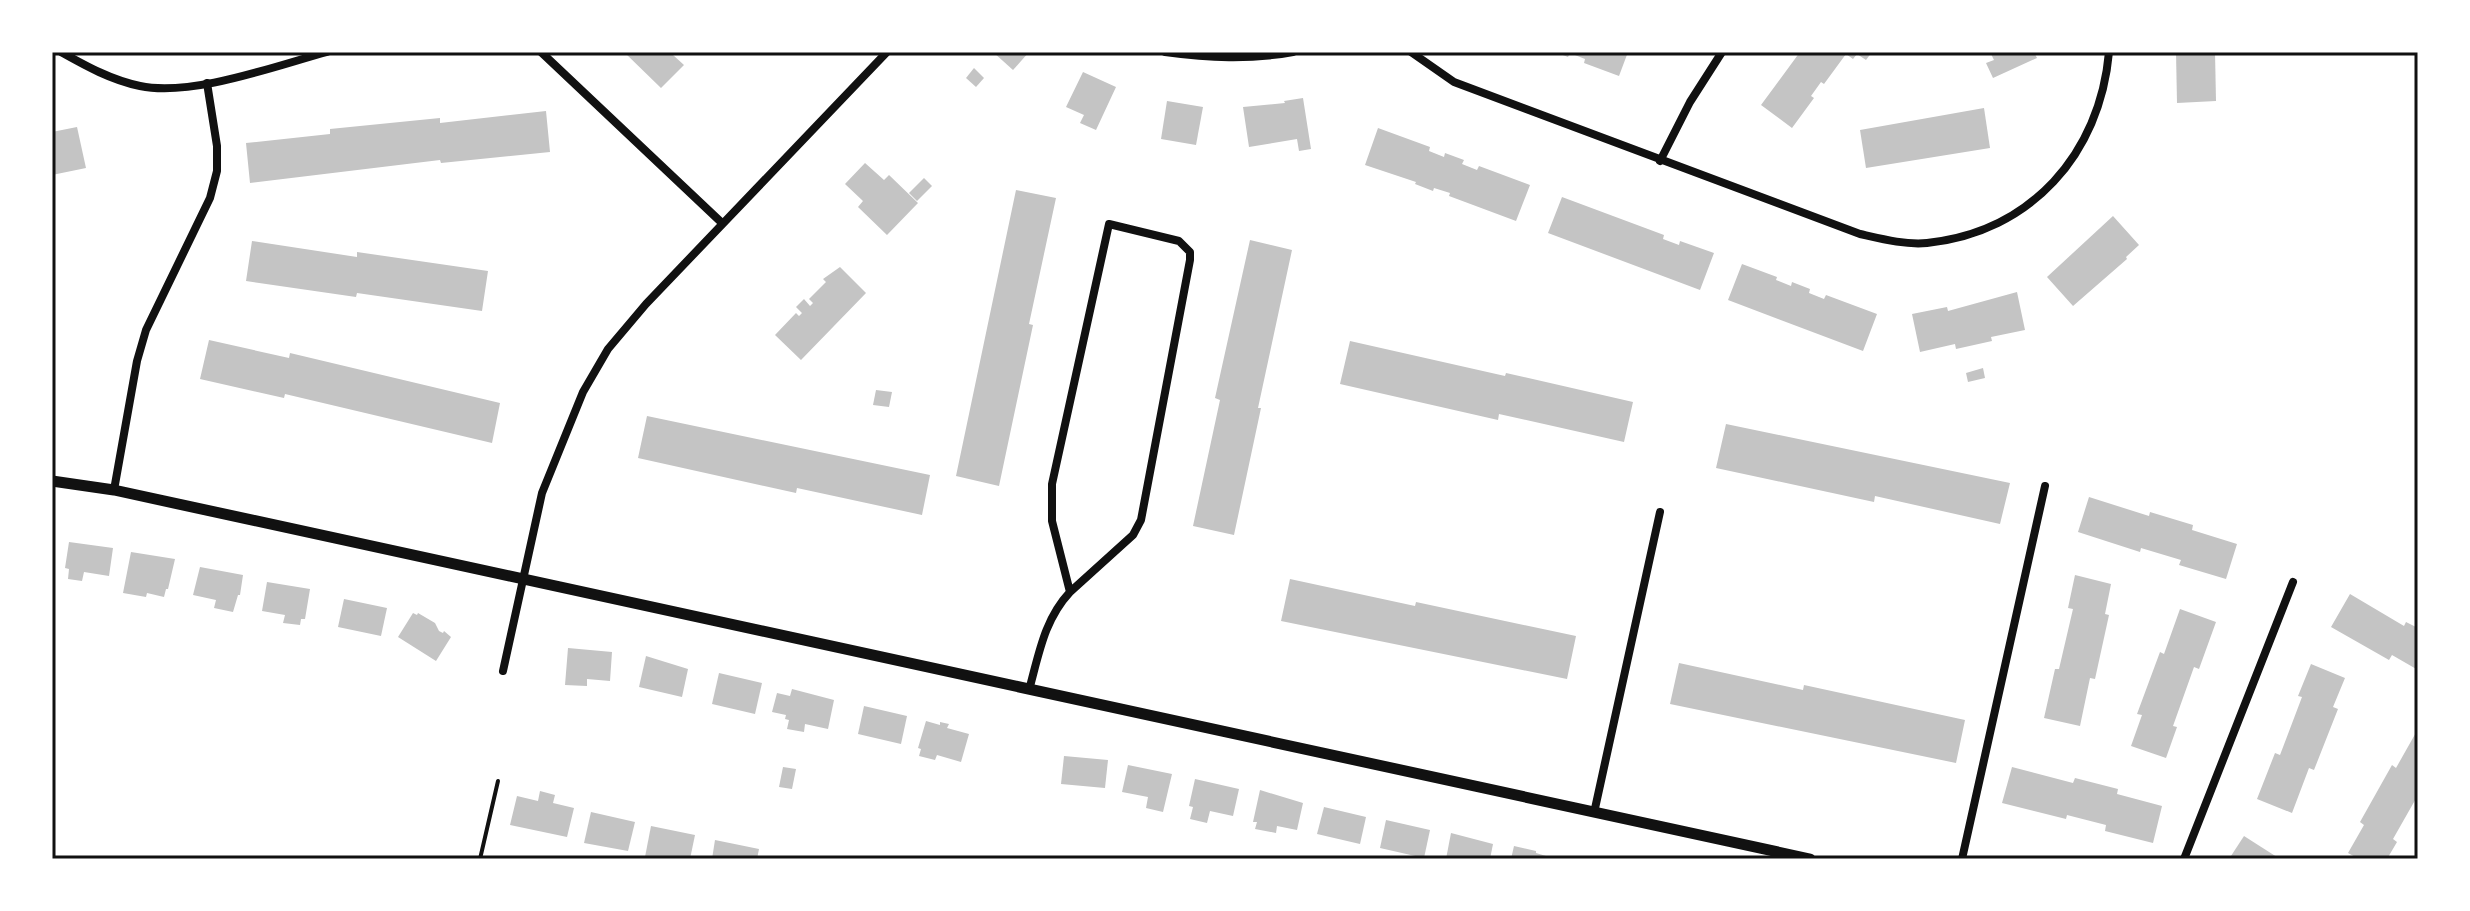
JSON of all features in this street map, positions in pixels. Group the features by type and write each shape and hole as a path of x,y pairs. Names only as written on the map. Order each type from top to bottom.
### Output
{"street":[{"path":"61,52 107,76 142,87 178,88 327,52"},
{"path":"541,52 722,223"},
{"path":"503,671 542,493 583,392 608,349 722,223 887,52"},
{"path":"1165,52 1211,58 1293,52"},
{"path":"1411,52 1454,82 1660,161 1860,234 1892,241 1924,243 1988,228 2023,210 2051,186 2074,156 2094,120 2107,79 2109,52"},
{"path":"1660,161 1690,102 1722,52"},
{"path":"114,490 137,361 146,330 210,198 217,171 217,146 207,83"},
{"path":"1029,690 1045,630 1055,609 1133,535 1141,520 1190,260 1190,252 1179,241 1109,224 1052,484 1052,521 1070,592"},
{"path":"52,481 114,490 1810,859"},
{"path":"1962,859 2045,486"},
{"path":"1594,813 1660,512"},
{"path":"2184,859 2293,582"}],"lane":[{"path":"480,859 498,781"}],"building":[{"path":"624,52 676,52 673,55 684,65 661,88"},
{"path":"993,52 1029,52 1013,70"},
{"path":"1555,52 1628,52 1619,76 1584,63 1585,59 1570,53 1568,57"},
{"path":"1800,52 1872,52 1866,60 1857,54 1853,59 1846,54 1824,84 1821,82 1811,96 1814,98 1792,128 1761,105"},
{"path":"1990,52 2034,52 2037,58 1993,78 1986,63 1994,60"},
{"path":"2176,52 2215,52 2216,101 2177,103"},
{"path":"974,68 984,78 976,87 966,78"},
{"path":"1083,72 1116,87 1096,130 1080,123 1084,115 1066,107"},
{"path":"1303,98 1311,149 1299,151 1297,139 1249,147 1243,107"},
{"path":"1167,101 1203,107 1196,145 1161,139"},
{"path":"1984,108 1990,148 1866,168 1860,130"},
{"path":"546,111 550,152 441,163 440,160 250,183 246,143 330,134 330,129 440,118 440,123"},
{"path":"77,127 86,168 52,175 52,132"},
{"path":"1378,128 1430,147 1429,151 1444,157 1445,153 1464,160 1462,164 1477,170 1479,166 1530,185 1516,221 1449,196 1450,193 1434,188 1433,191 1365,165"},
{"path":"865,163 884,180 889,175 918,203 887,235 858,207 863,201 845,184"},
{"path":"924,178 932,186 917,201 909,193"},
{"path":"1016,190 1056,198 999,486 956,476"},
{"path":"1562,197 1664,235 1663,239 1679,245 1680,241 1714,253 1700,290 1548,233"},
{"path":"2113,216 2139,245 2073,306 2047,277"},
{"path":"1250,240 1292,250 1234,535 1193,526 1220,400 1215,398"},
{"path":"252,241 357,257 357,252 488,271 482,311 246,281"},
{"path":"1742,264 1777,277 1776,280 1791,286 1792,282 1810,289 1809,293 1824,299 1826,295 1877,314 1863,351 1728,300"},
{"path":"840,267 866,293 801,360 775,335 796,313 799,316 802,313 796,307 804,299 810,306 813,303 809,299 826,282 823,279"},
{"path":"2017,292 2025,330 1956,349 1955,344 1920,352 1912,314 1947,307 1948,311"},
{"path":"209,340 289,358 290,353 500,403 492,443 285,394 284,398 200,379"},
{"path":"1350,341 1633,402 1624,442 1499,414 1498,420 1340,384"},
{"path":"1983,368 1985,378 1968,382 1966,373"},
{"path":"876,390 892,392 889,407 873,405"},
{"path":"647,416 930,475 922,515 797,488 796,493 638,458"},
{"path":"1726,424 2010,483 2000,524 1875,496 1874,502 1716,468"},
{"path":"2089,497 2149,516 2150,512 2193,525 2192,530 2237,544 2226,579 2179,565 2181,560 2141,548 2140,552 2078,532"},
{"path":"69,542 113,548 109,576 84,572 82,581 68,579 69,569 65,568"},
{"path":"131,552 175,559 164,597 123,593"},
{"path":"200,567 243,575 233,612 214,608 216,600 193,595"},
{"path":"2075,575 2111,584 2105,614 2109,615 2095,679 2090,678 2080,726 2044,718 2073,609 2068,608"},
{"path":"1290,579 1576,636 1567,679 1281,621"},
{"path":"267,582 310,589 305,619 301,619 300,625 283,623 285,615 262,611"},
{"path":"2350,594 2404,626 2406,622 2418,628 2418,670 2392,655 2389,660 2331,627"},
{"path":"344,599 387,608 381,636 338,627"},
{"path":"2180,609 2216,622 2199,669 2194,667 2173,726 2177,727 2166,758 2131,746 2142,715 2137,714"},
{"path":"413,613 435,623 439,631 451,637 436,661 398,637"},
{"path":"568,648 612,652 610,681 587,679 587,686 565,685"},
{"path":"646,656 688,669 682,697 639,687"},
{"path":"1679,663 1803,690 1804,685 1965,720 1956,763 1670,704"},
{"path":"2311,664 2345,678 2333,707 2338,709 2314,770 2309,768 2292,813 2257,799 2275,753 2280,755"},
{"path":"719,673 762,683 755,714 712,704"},
{"path":"792,689 834,700 828,729 805,724 804,732 787,729 789,720 785,719 786,715 772,712 777,693 790,696"},
{"path":"864,706 907,716 901,744 858,734"},
{"path":"926,721 949,724 947,728 969,734 961,762 937,755 935,760 919,756 921,749 918,748"},
{"path":"2418,729 2418,795 2393,839 2397,842 2387,859 2359,859 2348,853 2364,825 2360,822 2392,765 2396,768"},
{"path":"1064,756 1108,760 1105,788 1061,784"},
{"path":"1128,765 1172,774 1163,812 1146,808 1148,797 1122,792"},
{"path":"783,767 796,769 792,789 779,787"},
{"path":"2012,767 2073,783 2075,778 2118,789 2117,794 2162,806 2153,843 2105,831 2106,825 2067,815 2066,819 2002,803"},
{"path":"1195,779 1239,789 1233,816 1210,811 1207,823 1190,819 1193,807 1189,806"},
{"path":"1260,790 1303,803 1297,830 1277,826 1276,833 1255,829 1257,822 1253,822"},
{"path":"540,791 555,795 553,803 574,808 567,837 510,825 517,796 538,801"},
{"path":"1324,807 1366,817 1360,844 1317,834"},
{"path":"591,812 635,822 628,851 584,843"},
{"path":"1386,820 1430,830 1424,858 1380,848"},
{"path":"651,826 695,835 690,859 645,857"},
{"path":"1451,833 1493,844 1490,859 1446,859"},
{"path":"2244,836 2280,859 2229,859"},
{"path":"715,840 759,849 757,859 712,859"},
{"path":"1514,846 1536,851 1556,859 1511,859"}]}
